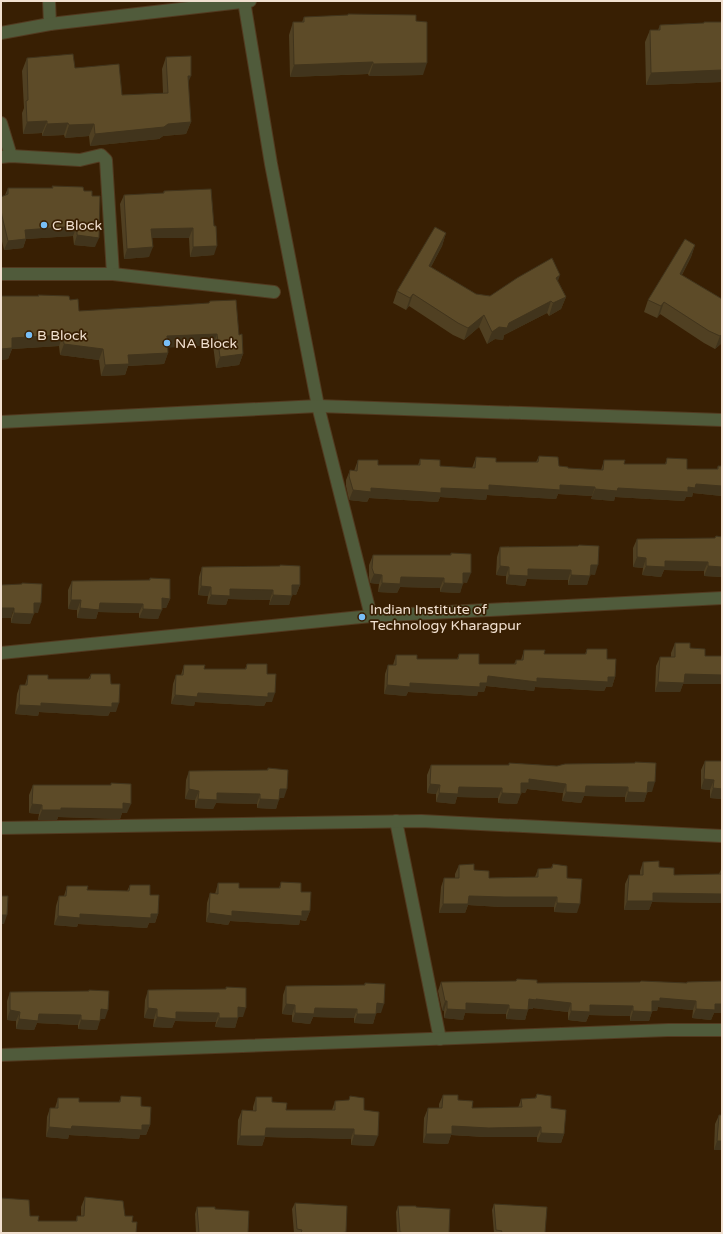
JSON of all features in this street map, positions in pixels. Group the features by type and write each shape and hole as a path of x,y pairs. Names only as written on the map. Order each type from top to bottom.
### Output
{"street":[{"path":"48,1 50,24"},
{"path":"244,1 271,164 318,406 371,616"},
{"path":"1,33 50,24 250,1"},
{"path":"1,123 6,156 80,160 101,155 106,160 113,274"},
{"path":"1,274 113,274 274,292"},
{"path":"1,422 318,406 722,420"},
{"path":"1,653 371,616 722,598"},
{"path":"396,821 440,1039"},
{"path":"1,828 421,821 722,836"},
{"path":"1,1055 722,1030"}],"building":[{"path":"348,14 416,15 416,21 427,22 427,63 373,64 373,62 294,65 293,22 304,22 304,17"},
{"path":"722,22 722,70 651,73 650,30 660,30 660,25"},
{"path":"73,54 75,68 119,64 122,95 168,93 166,57 191,56 191,76 188,76 191,122 168,124 164,127 95,134 94,124 69,125 68,123 47,124 47,121 27,122 27,58"},
{"path":"52,186 83,187 84,191 92,191 92,196 100,196 99,238 77,235 77,226 25,230 26,239 8,241 2,216 1,197 8,194 8,188 53,188"},
{"path":"211,189 217,246 193,247 193,228 151,229 153,247 127,249 124,195 164,193 164,191"},
{"path":"435,227 446,233 429,266 476,294 490,296 517,278 552,258 560,275 556,278 566,297 553,303 551,301 509,323 507,328 499,327 492,332 484,315 468,328 413,294 410,298 397,291"},
{"path":"685,239 695,245 680,274 722,299 722,334 720,336 709,331 664,302 661,306 648,300"},
{"path":"38,295 69,296 70,300 78,299 79,311 236,300 239,335 242,334 243,354 220,357 217,334 167,336 168,353 128,355 129,364 105,365 103,349 64,344 63,335 12,338 12,348 1,349 1,296 39,296"},
{"path":"539,456 558,457 559,466 568,468 603,470 604,460 625,460 624,464 666,464 667,458 687,459 687,469 718,469 718,466 722,466 722,486 696,484 695,488 688,487 688,492 618,488 617,491 595,489 595,487 560,485 560,490 489,485 489,490 441,488 441,493 371,488 371,492 353,490 349,476 350,470 357,471 358,460 378,460 378,465 420,465 420,459 440,460 440,466 475,468 476,457 496,458 496,462 538,462"},
{"path":"716,536 722,537 722,567 708,566 708,562 665,561 665,567 646,566 646,558 637,557 637,539 715,538"},
{"path":"579,545 599,546 598,565 591,565 590,576 571,575 571,570 528,569 528,576 509,575 509,567 500,566 500,547"},
{"path":"451,553 471,554 471,573 463,573 463,584 444,583 444,578 401,577 400,584 382,583 382,575 374,574 372,568 373,555 451,555"},
{"path":"280,565 300,566 300,585 292,585 292,596 273,595 273,590 230,589 230,596 211,595 211,587 201,586 202,567"},
{"path":"150,578 170,579 170,599 162,598 162,610 143,609 143,604 100,603 99,610 80,608 81,600 71,600 72,581 150,580"},
{"path":"22,583 42,584 41,603 34,603 34,614 14,613 14,608 1,608 1,585"},
{"path":"675,643 690,643 690,648 705,649 705,656 722,656 722,675 685,674 684,683 658,682 660,657 675,657"},
{"path":"587,649 607,649 607,659 616,659 615,677 608,677 608,682 537,678 537,682 488,676 487,683 480,683 480,687 410,683 410,687 387,685 388,665 396,665 396,655 417,655 417,659 458,659 459,654 479,654 479,664 516,664 516,660 523,660 524,650 545,650 544,654 586,654"},
{"path":"247,664 267,664 267,674 276,674 275,693 268,693 268,697 198,693 197,697 175,695 176,675 183,675 184,665 205,665 204,669 246,669"},
{"path":"91,674 110,674 111,684 120,684 119,703 112,703 112,707 41,703 41,706 19,705 20,685 27,685 28,675 48,675 48,679 90,679"},
{"path":"705,761 722,761 722,789 713,788 714,780 704,779"},
{"path":"635,762 656,763 655,782 648,782 647,793 628,792 628,787 586,786 585,793 566,792 566,784 529,779 529,783 521,783 521,794 502,793 502,788 459,787 458,794 439,793 440,785 430,784 431,765 509,765 509,763 557,766 565,764"},
{"path":"268,768 288,770 287,789 280,789 279,800 260,799 260,794 217,793 217,800 198,799 199,791 189,789 189,771 268,770"},
{"path":"111,783 131,784 131,804 123,803 123,809 61,808 61,810 42,810 42,805 32,804 33,785 111,785"},
{"path":"659,861 659,867 674,868 674,875 722,874 722,894 653,893 653,901 627,901 629,875 643,875 643,862"},
{"path":"474,864 474,870 489,871 489,878 538,877 538,869 552,868 553,864 567,866 567,878 582,879 580,904 557,903 557,897 469,896 468,904 443,904 444,878 459,878 459,865"},
{"path":"281,882 301,883 301,892 311,892 310,911 302,911 302,916 232,911 232,916 209,913 210,893 218,894 218,883 239,883 239,888 280,888"},
{"path":"130,885 150,885 150,895 159,895 158,914 151,914 151,918 80,914 80,918 58,916 59,896 66,896 67,886 88,886 87,890 129,891"},
{"path":"1,896 8,896 7,915 1,915"},
{"path":"517,979 537,980 537,983 641,981 687,983 722,981 722,1004 715,1004 715,1010 696,1009 696,1001 660,998 660,1001 652,1001 652,1012 633,1011 633,1006 590,1005 590,1012 571,1011 571,1003 529,999 528,1010 509,1009 509,1005 466,1003 466,1010 447,1009 447,1001 445,1001 441,982 516,981"},
{"path":"365,983 385,984 384,1004 377,1003 376,1014 357,1014 357,1009 315,1008 314,1014 295,1013 295,1005 286,1004 286,986 365,985"},
{"path":"226,987 246,988 246,1008 238,1007 238,1018 219,1018 219,1013 176,1012 176,1019 157,1017 157,1009 148,1008 148,990 226,989"},
{"path":"89,990 109,991 108,1010 101,1009 100,1021 81,1020 81,1015 39,1014 38,1021 19,1019 20,1012 10,1010 10,992"},
{"path":"537,1094 551,1096 551,1108 566,1110 564,1134 541,1133 541,1127 489,1128 452,1126 452,1134 426,1134 428,1108 442,1108 443,1095 458,1095 458,1100 473,1101 472,1108 522,1107 521,1099 536,1098"},
{"path":"121,1096 141,1097 141,1106 151,1107 150,1125 142,1125 142,1130 72,1126 71,1129 49,1127 50,1108 58,1108 58,1098 79,1098 79,1102 120,1102"},
{"path":"350,1096 364,1098 364,1110 379,1112 378,1136 354,1135 354,1129 266,1128 265,1136 240,1136 242,1110 256,1111 256,1097 272,1097 272,1102 287,1103 286,1110 335,1110 335,1101 349,1100"},
{"path":"719,1115 722,1115 722,1141 717,1141"},
{"path":"85,1197 123,1201 125,1216 133,1216 132,1222 137,1222 136,1233 1,1233 1,1198 29,1200 30,1216 39,1216 38,1221 77,1221 77,1216 84,1216"},
{"path":"295,1203 347,1206 346,1232 301,1233 302,1230 297,1229"},
{"path":"494,1204 547,1207 545,1233 501,1233 502,1231 496,1230"},
{"path":"398,1206 450,1209 449,1233 400,1232"},
{"path":"197,1207 215,1207 215,1209 249,1211 248,1233 199,1233"}],"place":[{"name":"C Block","path":"44,225"},
{"name":"B Block","path":"29,335"},
{"name":"NA Block","path":"167,343"},
{"name":"Indian Institute of Technology Kharagpur","path":"362,617"}]}
